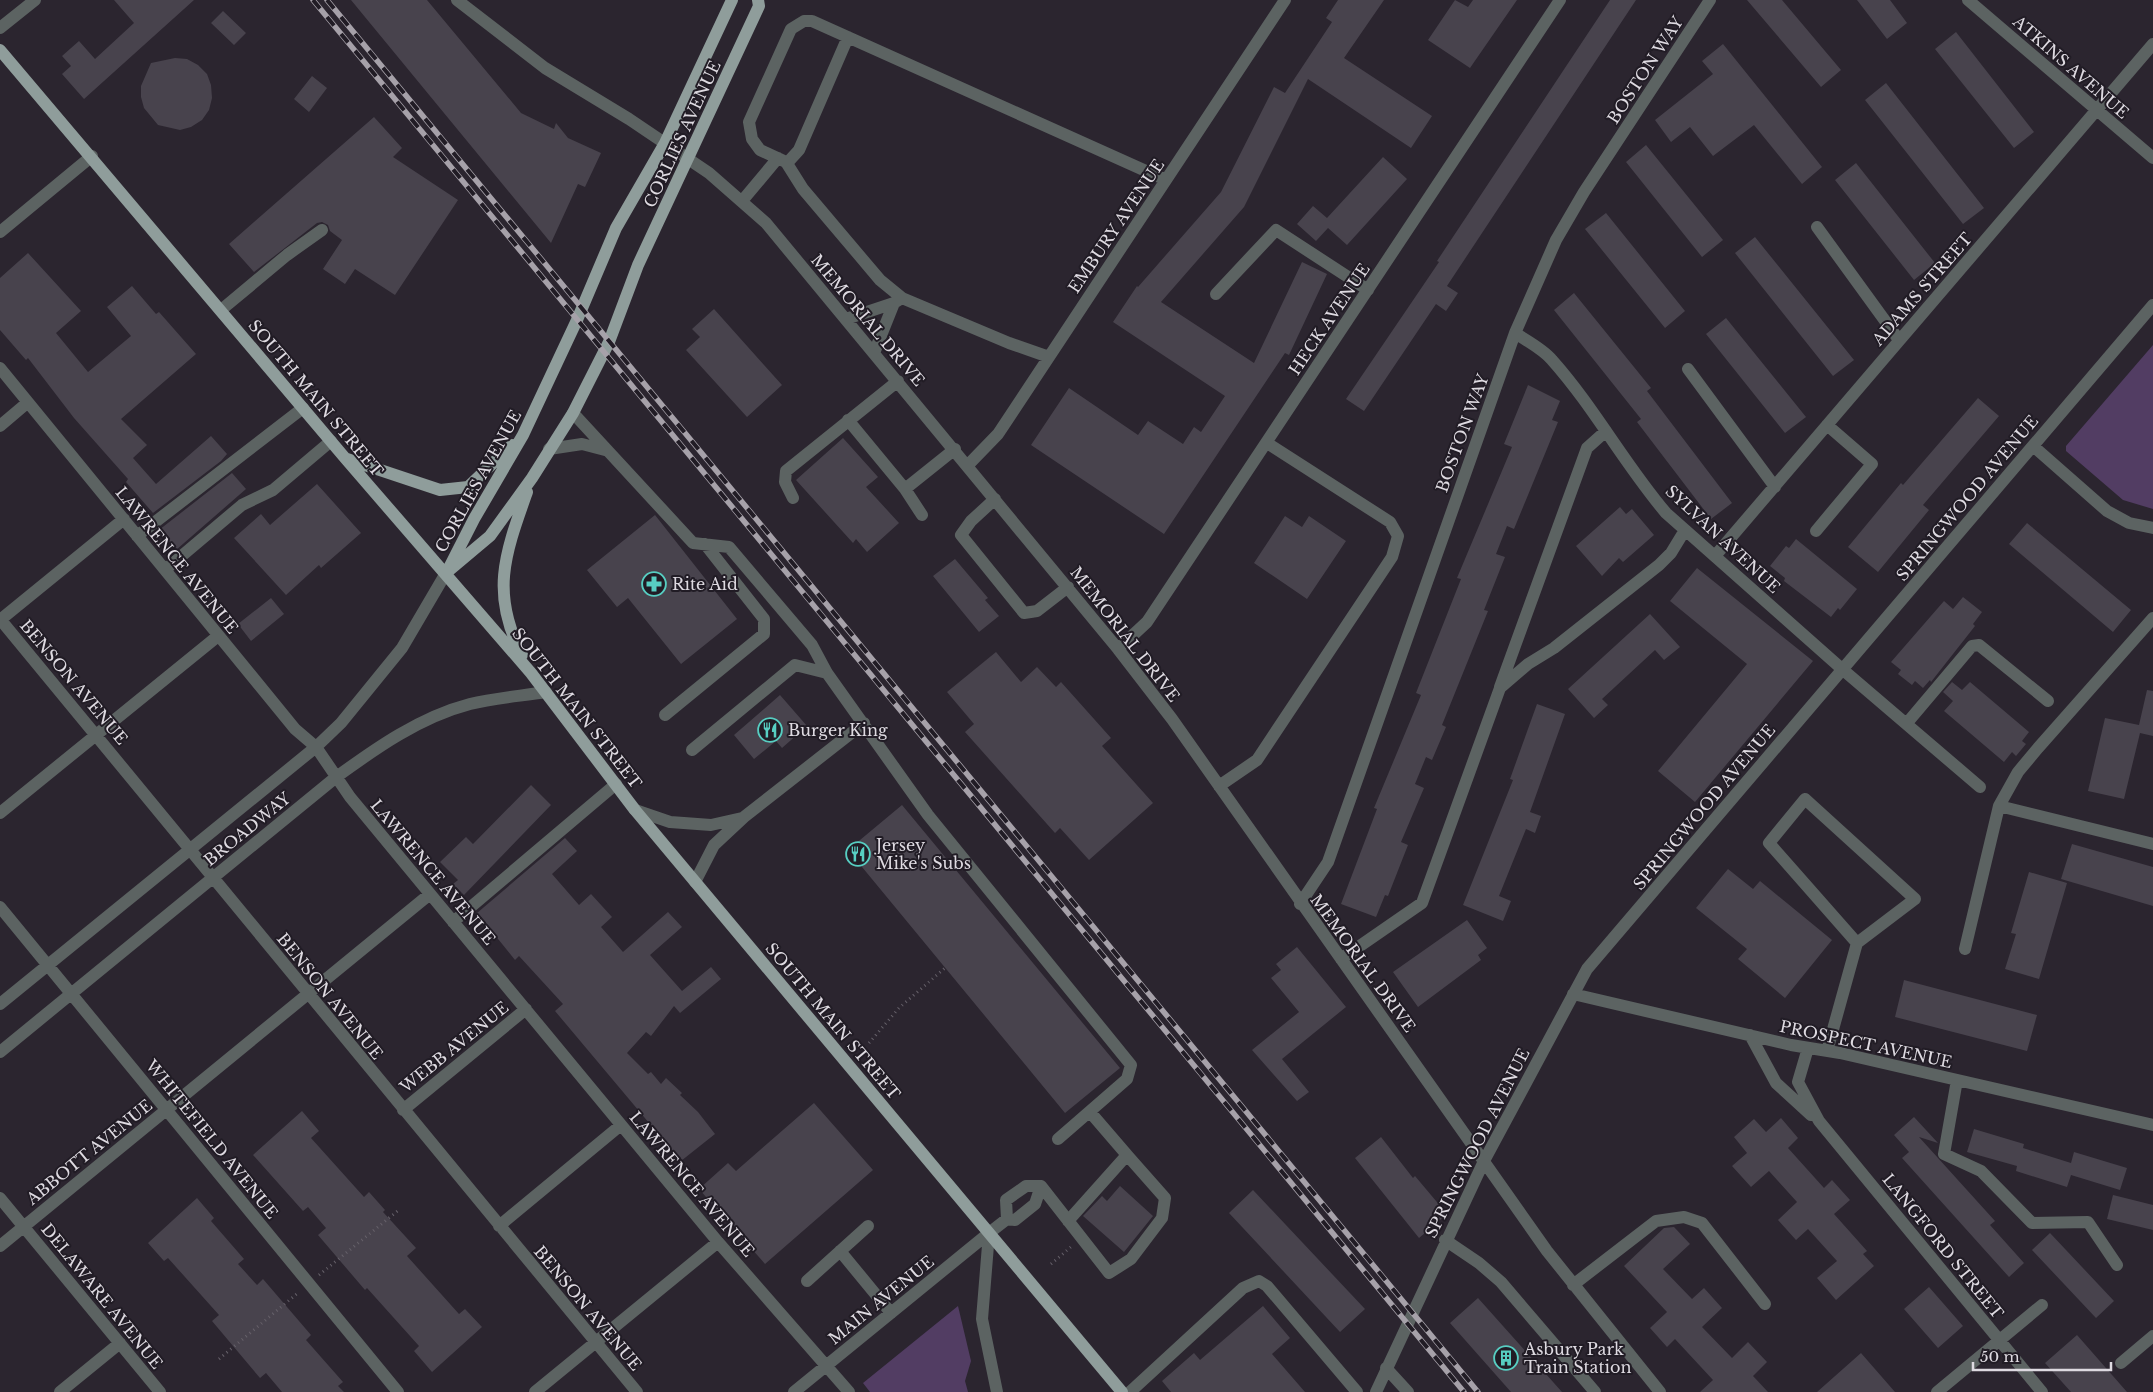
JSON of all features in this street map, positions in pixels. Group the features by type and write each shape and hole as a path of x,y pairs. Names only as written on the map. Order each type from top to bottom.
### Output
{"main road":[{"name":"CORLIES AVENUE","path":"446,573 474,519 523,435 577,320 616,228 665,143 732,0"},
{"name":"CORLIES AVENUE","path":"446,573 490,536 532,478 572,413 609,342 638,265 759,6 758,0"},
{"name":"SOUTH MAIN STREET","path":"0,50 92,156 345,458 446,573 546,692 635,810 1122,1392"},
{"path":"345,458 440,490 468,487 523,435"},
{"path":"530,673 516,645 506,612 502,587 504,562 532,478"}],"street":[{"path":"0,28 35,0"},
{"name":"MEMORIAL DRIVE","path":"457,0 544,68 710,173 766,223 955,449 1118,649 1219,786 1300,904 1573,1286 1660,1392"},
{"name":"EMBURY AVENUE","path":"968,465 998,434 1285,0"},
{"name":"HECK AVENUE","path":"1118,649 1147,622 1560,0"},
{"name":"BOSTON WAY","path":"1300,904 1328,862 1515,333 1556,240 1584,192 1710,0"},
{"name":"ATKINS AVENUE","path":"1968,0 2153,158"},
{"path":"848,37 799,150 789,161 782,160 760,150 752,139 749,122 791,29 804,21 812,21 861,42 1166,180"},
{"name":"ADAMS STREET","path":"1715,556 2098,111 2153,44"},
{"path":"0,232 92,156"},
{"path":"742,201 782,160"},
{"path":"782,160 794,178 898,300 1049,357"},
{"path":"1817,228 1899,340"},
{"path":"221,310 287,255 322,230"},
{"path":"1216,294 1276,230 1368,290"},
{"path":"846,319 898,300"},
{"path":"874,353 898,300"},
{"name":"SPRINGWOOD AVENUE","path":"1376,1392 1445,1240 1484,1161 1587,969 2153,305"},
{"name":"SYLVAN AVENUE","path":"1515,333 1551,358 1606,431 1645,488 1685,530 1842,669 1980,787"},
{"name":"LAWRENCE AVENUE","path":"0,368 295,729 316,748 335,778 718,1242 849,1392"},
{"path":"1688,369 1774,487"},
{"path":"793,498 785,482 786,471 898,381"},
{"path":"0,426 28,403"},
{"path":"137,536 303,408"},
{"path":"572,413 693,543 729,547 812,645 827,672 928,815 1131,1065 1128,1079 1058,1139"},
{"path":"848,420 922,515"},
{"path":"1816,531 1872,464 1827,425"},
{"path":"1341,959 1422,903 1587,448 1606,431"},
{"path":"165,570 242,505 273,490 331,441"},
{"path":"1219,786 1257,760 1392,557 1398,536 1390,522 1266,442"},
{"path":"549,449 582,444 606,450"},
{"path":"2033,446 2107,511 2129,523 2153,528"},
{"path":"904,490 955,449"},
{"path":"995,498 971,521 961,535 998,582 1024,613 1038,611 1068,587"},
{"path":"0,620 124,519"},
{"path":"1500,688 1528,664 1554,648 1659,565 1672,553 1685,530"},
{"path":"665,715 764,634 764,619 705,544"},
{"name":"BROADWAY","path":"0,1004 316,748 341,723 402,648 446,573"},
{"path":"1965,950 1999,806 2018,772 2153,618"},
{"name":"BENSON AVENUE","path":"0,620 637,1392"},
{"path":"0,812 218,636"},
{"path":"1907,723 1972,646 1979,645 2048,701"},
{"path":"692,750 795,665 827,672"},
{"name":"BROADWAY","path":"0,1052 335,778 368,754 441,713 471,704 546,692"},
{"path":"695,882 714,846 744,817 864,723"},
{"path":"453,922 616,784"},
{"path":"1827,1051 1857,943 1915,899 1805,799 1769,843 1857,943"},
{"path":"1999,806 2153,844"},
{"path":"635,810 670,822 711,825 744,817"},
{"name":"ABBOTT AVENUE","path":"0,1246 430,894"},
{"name":"WHITEFIELD AVENUE","path":"0,907 398,1392"},
{"name":"PROSPECT AVENUE","path":"1573,994 1750,1036 1827,1051 2153,1125"},
{"name":"WEBB AVENUE","path":"403,1110 526,1009"},
{"name":"LANGFORD STREET","path":"1750,1036 1776,1083 1819,1121 2042,1392"},
{"name":"LANGFORD STREET","path":"1808,1048 1798,1082 1819,1121"},
{"path":"1957,1080 1944,1154 1982,1171 2032,1223 2088,1222 2117,1265"},
{"path":"1011,1219 1006,1200 1026,1186 1041,1186 1109,1273 1131,1259 1162,1218 1165,1198 1090,1112"},
{"path":"499,1226 621,1125"},
{"path":"1068,1221 1127,1155"},
{"name":"MAIN AVENUE","path":"794,1392 989,1232 1035,1204 1041,1186"},
{"name":"DELAWARE AVENUE","path":"0,1198 160,1392"},
{"path":"1573,1286 1656,1221 1684,1217 1702,1223 1765,1304"},
{"path":"807,1281 868,1226"},
{"path":"989,1232 982,1319 997,1392"},
{"path":"1445,1240 1479,1263 1502,1282 1595,1392"},
{"path":"535,1392 718,1242"},
{"path":"840,1251 891,1313"},
{"path":"1130,1392 1243,1288 1259,1282 1267,1286 1357,1392"},
{"path":"1937,1392 2042,1305"},
{"path":"2121,1363 2153,1336"},
{"path":"60,1392 120,1344"},
{"path":"1386,1368 1408,1392"}],"path":[{"path":"869,1043 899,1008 945,968"}],"shaded area":[{"path":"2153,345 2153,509 2123,500 2066,451 2066,446"},
{"path":"958,1306 971,1361 965,1381 968,1392 870,1392 863,1383"}],"building":[{"path":"114,0 194,0 84,99 62,74 71,66 62,56 79,41 95,59 134,23"},
{"path":"351,0 427,0 521,113 554,129 556,123 568,138 601,153 585,187 578,184 551,243"},
{"path":"1338,0 1384,0 1344,58 1432,116 1411,148 1308,79 1244,207 1161,302 1254,363 1302,262 1327,274 1289,355 1285,353 1164,534 1031,445 1069,388 1138,435 1148,421 1183,444 1194,427 1201,432 1225,396 1113,322 1137,286 1221,192 1274,87 1285,93 1332,22 1326,18"},
{"path":"1455,0 1468,7 1473,0 1517,0 1470,68 1428,40"},
{"path":"1610,0 1636,0 1447,286 1458,293 1446,311 1436,304 1364,411 1346,399 1439,262 1437,261"},
{"path":"1747,0 1782,0 1841,70 1821,87"},
{"path":"1857,0 1890,0 1907,23 1887,39"},
{"path":"223,11 246,33 234,45 211,23"},
{"path":"1956,32 2034,132 2014,148 1935,49"},
{"path":"1723,44 1822,167 1802,184 1754,125 1713,156 1690,127 1671,142 1655,120 1713,74 1702,61"},
{"path":"175,58 187,59 198,65 207,74 211,85 212,98 209,110 202,120 191,127 180,130 158,125 144,108 141,97 141,86 151,63"},
{"path":"312,76 327,88 309,112 294,99"},
{"path":"1886,83 1984,208 1963,224 1865,100"},
{"path":"374,117 402,148 393,157 458,200 395,295 355,269 345,284 323,269 342,240 330,231 328,225 322,222 317,223 254,272 229,244"},
{"path":"1646,145 1723,240 1702,257 1626,162"},
{"path":"1383,157 1407,179 1347,245 1328,228 1316,241 1297,224 1313,206 1327,218"},
{"path":"1856,163 1935,263 1914,280 1835,180"},
{"path":"1606,213 1685,311 1665,328 1585,229"},
{"path":"1755,237 1854,360 1833,376 1735,253"},
{"path":"28,253 81,311 56,333 88,372 131,336 107,307 132,286 156,314 159,312 196,354 121,419 147,445 133,458 156,484 211,436 227,454 221,461 153,513 126,482 128,479 74,418 28,358 26,360 0,330 0,278"},
{"path":"1574,293 1651,388 1647,391 1732,503 1711,519 1637,422 1641,419 1554,310"},
{"path":"714,309 782,385 747,417 686,350 700,337 692,329"},
{"path":"1726,318 1806,417 1785,433 1706,334"},
{"path":"1528,385 1560,401 1552,420 1558,422 1514,529 1507,526 1496,554 1505,557 1484,610 1488,611 1442,725 1446,727 1432,760 1426,757 1415,784 1424,788 1401,842 1408,845 1388,896 1385,895 1376,917 1341,904 1377,809 1374,808 1421,695 1416,693 1461,579 1457,578 1512,447 1504,444"},
{"path":"1978,398 1999,416 1923,505 1929,510 1878,572 1848,547 1901,483 1903,485"},
{"path":"843,438 878,477 866,487 899,523 867,552 856,539 853,543 796,480"},
{"path":"232,473 246,489 176,550 159,530"},
{"path":"317,484 361,533 321,568 319,565 286,595 234,538 261,514 270,525"},
{"path":"1620,507 1626,514 1632,509 1654,535 1623,562 1619,558 1602,576 1576,546"},
{"name":"Rite Aid","path":"655,515 737,619 681,664 628,598 617,607 587,570"},
{"path":"1285,516 1302,527 1309,516 1346,541 1307,599 1254,563"},
{"path":"2027,523 2131,610 2113,632 2009,544"},
{"path":"1796,539 1857,589 1840,610 1838,608 1831,617 1784,581 1785,578 1770,566 1786,546 1789,548"},
{"path":"955,559 988,598 985,600 999,616 979,632 933,576"},
{"path":"1697,568 1813,661 1695,802 1658,771 1747,664 1670,601"},
{"path":"1963,597 1982,612 1973,624 1975,626 1931,682 1930,680 1923,688 1915,681 1912,685 1898,674 1901,670 1891,662 1944,601 1953,609"},
{"path":"271,598 284,614 251,641 238,624"},
{"path":"1650,614 1680,647 1664,660 1655,650 1602,699 1608,705 1594,718 1568,689"},
{"path":"996,652 1021,682 1037,667 1056,687 1061,682 1111,738 1102,746 1153,803 1089,860 1060,828 1055,833 965,732 974,724 947,692"},
{"path":"1952,682 1962,690 1970,682 2029,732 2022,741 2026,744 2016,756 2012,752 2004,762 1944,711 1953,701 1943,692"},
{"path":"2147,690 2153,691 2153,736 2140,733 2124,799 2088,791 2105,718 2139,725"},
{"name":"Burger King","path":"780,695 807,726 782,748 776,741 754,759 734,735"},
{"path":"1537,704 1565,714 1530,812 1541,816 1535,833 1526,829 1499,896 1511,901 1503,921 1463,905 1513,780 1510,779"},
{"path":"531,785 551,805 464,895 453,884 458,880 440,862 466,837 473,844"},
{"path":"902,805 1120,1068 1065,1113 848,850"},
{"path":"565,838 577,851 552,874 579,905 591,894 612,917 601,927 623,952 668,912 682,927 650,955 682,991 711,967 721,979 680,1013 674,1006 651,1036 646,1032 627,1053 648,1074 651,1072 661,1084 666,1078 682,1093 680,1095 698,1112 715,1134 681,1161 555,1011 563,1004 519,956 515,960 477,913"},
{"path":"2072,844 2153,867 2153,906 2061,879"},
{"path":"1728,869 1753,889 1760,881 1832,940 1785,998 1738,959 1747,949 1696,908"},
{"path":"2029,872 2067,883 2039,979 2005,969 2016,934 2011,933"},
{"path":"1467,920 1487,948 1478,955 1481,960 1418,1007 1393,972"},
{"path":"1297,947 1346,1007 1282,1059 1309,1092 1297,1101 1252,1050 1299,1012 1271,978 1281,970 1276,964"},
{"path":"1904,980 2037,1015 2027,1051 1895,1017"},
{"path":"814,1103 873,1170 765,1264 699,1189 728,1163 736,1171"},
{"path":"302,1111 319,1131 311,1138 364,1197 369,1192 385,1210 383,1212 416,1248 407,1256 459,1314 465,1309 482,1327 432,1372 414,1351 419,1346 367,1288 365,1290 318,1235 326,1228 308,1207 303,1211 253,1155"},
{"path":"1914,1117 1938,1143 1919,1137 1995,1221 1990,1225 2024,1263 2009,1277 1902,1158 1909,1152 1894,1135"},
{"path":"1781,1118 1798,1138 1788,1148 1824,1188 1832,1180 1850,1200 1834,1214 1867,1251 1863,1254 1874,1266 1836,1300 1817,1278 1837,1261 1808,1229 1796,1240 1778,1220 1797,1202 1769,1171 1751,1187 1732,1166 1747,1153 1734,1137 1754,1119 1766,1132"},
{"path":"1974,1129 2024,1144 2023,1148 2071,1163 2074,1152 2127,1168 2120,1190 2071,1175 2067,1187 2016,1171 2017,1166 1967,1152"},
{"path":"1381,1137 1413,1178 1415,1176 1447,1214 1419,1238 1355,1158"},
{"path":"1120,1186 1153,1216 1124,1252 1083,1216 1102,1196 1107,1201"},
{"path":"1253,1190 1365,1309 1340,1332 1229,1213"},
{"path":"2113,1195 2153,1205 2153,1230 2107,1219"},
{"path":"197,1198 214,1218 211,1221 244,1259 238,1264 257,1285 263,1279 311,1335 306,1340 343,1382 338,1386 344,1392 282,1392 266,1373 260,1378 212,1321 219,1315 168,1258 164,1261 148,1243"},
{"path":"1674,1227 1690,1244 1663,1269 1692,1299 1704,1288 1722,1308 1702,1327 1732,1358 1748,1342 1767,1362 1753,1376 1768,1392 1700,1392 1713,1380 1675,1339 1667,1347 1650,1328 1667,1312 1624,1266 1664,1228"},
{"path":"2050,1233 2114,1301 2096,1318 2032,1250"},
{"path":"1929,1287 1963,1326 1938,1348 1904,1309"},
{"name":"Asbury Park Train Station","path":"1478,1298 1562,1392 1511,1392 1450,1323"},
{"path":"1263,1306 1290,1338 1272,1354 1305,1392 1171,1392 1162,1381 1194,1353 1200,1360"},
{"path":"2077,1335 2127,1392 2071,1392 2045,1363"},
{"path":"1861,1353 1895,1392 1817,1392"}],"railway":[{"path":"313,0 1464,1392"},
{"path":"327,0 1478,1392"}],"place":[{"name":"Rite Aid","path":"654,584"},
{"name":"Burger King","path":"770,730"},
{"name":"Jersey Mike's Subs","path":"858,854"},
{"name":"Asbury Park Train Station","path":"1506,1358"}]}
